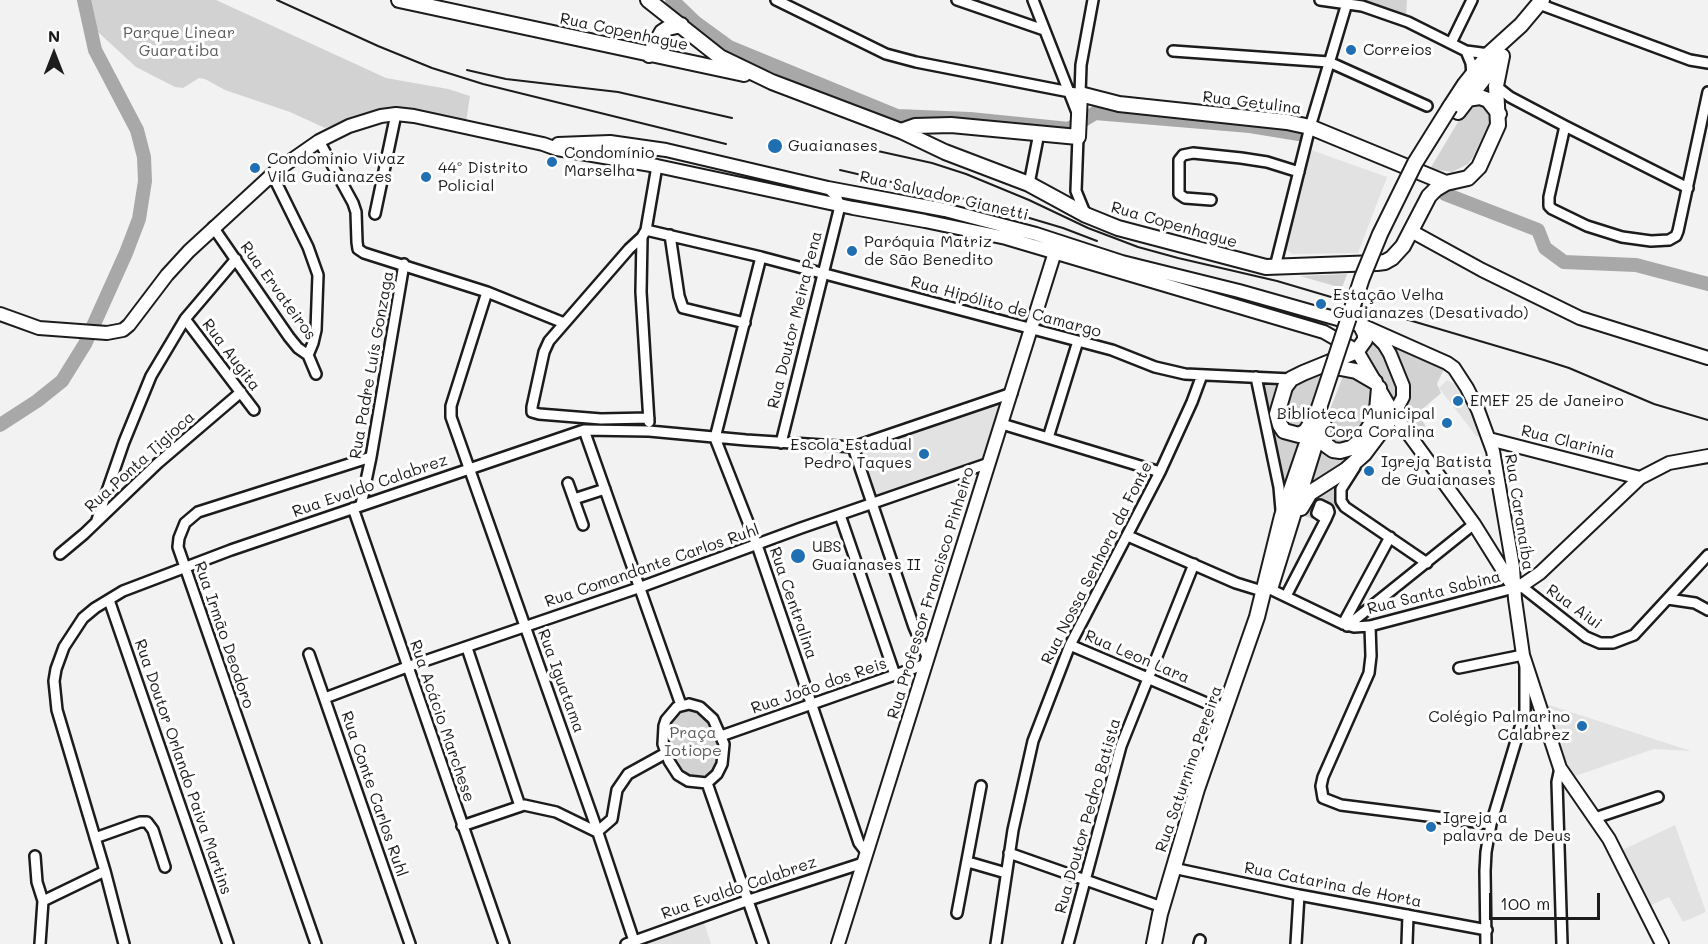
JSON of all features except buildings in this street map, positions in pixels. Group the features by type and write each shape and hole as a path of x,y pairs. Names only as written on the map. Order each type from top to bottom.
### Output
{"main road":[{"name":"Rua Copenhague","path":"399,0 435,4 772,82 901,131 945,152 1029,184 1118,228 1253,265 1275,267 1385,262 1398,252 1411,231"},
{"path":"648,0 720,57 772,82"},
{"path":"1454,110 1467,99 1496,55 1541,2"},
{"path":"649,55 657,40 668,28 681,25"},
{"path":"657,40 666,57"},
{"path":"687,62 696,53 698,40"},
{"path":"1454,110 1472,75 1496,55"},
{"path":"1496,55 1499,114 1496,133 1479,167 1468,178 1440,185 1429,196 1411,231 1482,270 1580,318 1708,358"},
{"path":"901,131 915,126 951,125 1040,133 1078,126 1073,92"},
{"name":"Rua Getulina","path":"1073,92 1119,104 1287,122 1310,127 1446,183"},
{"path":"1467,99 1480,97 1488,100 1499,114"},
{"name":"Rua Saturnino Pereira","path":"1154,944 1162,907 1197,789 1266,590 1362,278 1380,234 1415,163 1454,110"},
{"name":"Rua Salvador Gianetti","path":"0,314 39,327 116,332 129,325 167,274 213,227 272,174 319,141 367,120 396,114 445,122 557,149 657,166 840,206 966,229 1054,252 1306,326 1324,332 1357,351"},
{"name":"Rua Salvador Gianetti","path":"543,144 610,142 670,151 828,188 945,210 988,220 1122,262 1239,291 1363,327"},
{"path":"657,166 660,157 670,151"},
{"path":"1429,196 1430,176"},
{"name":"Rua Professor Francisco Pinheiro","path":"838,944 1012,393 1054,252"},
{"path":"1321,411 1303,433 1293,435 1280,425 1278,410 1285,387 1291,379 1357,351 1365,340 1363,327"},
{"path":"1288,518 1310,493 1364,454 1394,414 1403,397 1403,386 1384,344 1363,327"},
{"name":"Rua Caranaíba","path":"1363,327 1440,359 1454,368 1478,410 1489,439 1518,587 1524,660 1560,768 1619,857 1662,944"},
{"path":"1357,351 1394,414 1518,587 1540,573 1640,478 1669,463 1708,456"},
{"path":"1323,365 1352,370 1377,385"},
{"path":"1321,411 1326,445 1333,450 1340,451 1351,448 1360,441 1374,420 1377,410 1377,385"},
{"name":"Rua Clarinia","path":"1489,439 1640,478"}],"street":[{"path":"776,0 892,56 1073,92"},
{"path":"957,0 1044,30"},
{"path":"1033,0 1062,79 1073,92"},
{"path":"1073,92 1080,77 1094,0"},
{"path":"1320,0 1362,6 1408,22 1466,51 1496,55"},
{"path":"1451,43 1472,0"},
{"path":"1541,2 1690,60 1708,63"},
{"path":"1275,267 1310,127 1347,3"},
{"path":"1173,51 1329,62 1427,106"},
{"path":"1466,51 1472,63 1472,75"},
{"path":"1062,79 1072,81 1080,77"},
{"path":"1496,86 1510,97 1688,188"},
{"path":"1565,126 1549,206 1556,212 1608,233 1665,241 1673,238 1678,231 1705,124 1708,92"},
{"path":"375,214 396,114"},
{"path":"1078,126 1076,192 1086,214"},
{"path":"1029,184 1040,133"},
{"path":"319,141 353,203 356,212 358,249 364,253 487,292 564,323"},
{"path":"1210,200 1185,198 1179,194 1179,160 1183,155 1194,153 1241,158 1267,162 1299,172"},
{"path":"649,431 641,292 644,234 657,166"},
{"path":"272,174 308,247 318,275 316,330 308,355"},
{"path":"828,188 837,198 840,206"},
{"path":"1060,200 1068,199 1076,192"},
{"name":"Rua Doutor Meira Pena","path":"781,443 840,206"},
{"name":"Rua Ervateiros","path":"213,227 289,337 308,355 316,374"},
{"path":"644,234 549,341 544,352 532,412 590,418 649,418"},
{"name":"Rua Hipólito de Camargo","path":"644,234 670,235 761,257 1113,350 1155,367 1185,374 1291,379"},
{"path":"670,235 679,296 683,308 745,323"},
{"path":"716,438 761,257"},
{"path":"97,520 124,442 148,383 185,319 236,259"},
{"name":"Rua Padre Luís Gonzaga","path":"357,506 371,457 404,264"},
{"name":"Rua Iguatama","path":"487,292 451,406 453,423 597,832 632,943"},
{"name":"Rua Augita","path":"185,319 254,410"},
{"path":"1048,438 1078,341"},
{"name":"Rua Nossa Senhora da Fonte","path":"996,944 1009,853 1033,741 1070,645 1160,472 1202,375"},
{"name":"Rua Saturnino Pereira","path":"1256,377 1279,487 1288,518"},
{"name":"Rua Ponta Tigioca","path":"60,554 158,463 241,392"},
{"name":"Rua Evaldo Calabrez","path":"124,944 105,870 57,710 54,681 59,658 73,632 94,608 123,591 185,567 470,467 584,430 649,431 853,447 1012,393"},
{"path":"1002,424 1160,472"},
{"path":"584,430 681,705"},
{"name":"Rua Centralina","path":"716,438 757,545 865,858"},
{"path":"853,447 927,661"},
{"path":"1364,454 1341,489 1341,501 1345,507 1427,563"},
{"name":"Rua Irmão Deodoro","path":"316,944 178,547 179,538 185,523 198,512 371,457"},
{"name":"Rua Comandante Carlos Ruhl","path":"325,698 407,667 467,648 989,463"},
{"path":"568,483 583,525"},
{"path":"574,499 605,489"},
{"name":"Rua Acácio Marchese","path":"357,506 407,667 504,944"},
{"path":"840,515 895,675"},
{"path":"1286,596 1326,519"},
{"path":"1345,625 1474,524"},
{"name":"Rua Santa Sabina","path":"1128,536 1236,583 1286,596 1345,625 1370,626 1518,587"},
{"path":"1345,625 1390,537"},
{"name":"Rua Aiui","path":"1518,587 1586,637 1600,643 1613,644 1634,635 1708,555"},
{"name":"Rua Doutor Pedro Batista","path":"1068,944 1121,746 1194,564"},
{"path":"1668,599 1695,603 1708,610"},
{"name":"Rua Doutor Orlando Paiva Martins","path":"109,600 228,944"},
{"path":"1370,626 1369,673 1323,777 1321,786 1323,798 1341,805 1491,824"},
{"name":"Rua Leon Lara","path":"1070,645 1225,711"},
{"path":"467,648 520,806"},
{"name":"Rua Conte Carlos Ruhl","path":"309,654 410,944"},
{"path":"1459,668 1524,660 1525,711 1491,824 1485,870 1486,944"},
{"name":"Rua João dos Reis","path":"722,736 895,675 927,661"},
{"path":"689,704 705,711 713,719 722,736 724,755 722,764 717,774 707,783 688,781 678,775 666,753 662,739 669,715 681,705 689,704"},
{"path":"1525,711 1530,705 1540,704"},
{"path":"462,826 520,806 548,809 597,832 612,819 617,790 628,774 666,753"},
{"path":"1560,768 1557,782 1562,944"},
{"path":"707,783 764,944"},
{"path":"957,913 981,786"},
{"path":"1595,818 1658,797"},
{"path":"95,838 114,830 147,822 153,830 165,867"},
{"path":"1009,853 1162,907"},
{"path":"35,856 37,882 43,901 40,944"},
{"name":"Rua Evaldo Calabrez","path":"632,943 865,858"},
{"path":"968,862 1006,873"},
{"name":"Rua Catarina de Horta","path":"1173,868 1299,895 1487,930"},
{"path":"43,901 105,870"},
{"path":"1296,944 1299,895"},
{"path":"1407,944 1408,915"}],"shaded area":[{"path":"1311,150 1387,177 1358,253 1292,254 1286,249"},
{"name":"EMEF 25 de Janeiro","path":"1447,380 1459,386 1482,434 1477,437 1439,388"},
{"name":"Escola Estadual Pedro Taques","path":"1003,400 985,460 876,497 859,448"},
{"name":"Colégio Palmarino Calabrez","path":"1543,703 1691,751 1654,749 1572,777 1561,756"},
{"path":"1675,825 1706,912 1683,922 1669,897 1647,907 1620,851"},
{"path":"704,922 711,944 642,944"}],"green space":[{"name":"Parque Linear Guaratiba","path":"88,0 216,0 386,78 448,89 470,96 466,122 397,109 368,112 325,128 290,112 225,90 205,79 199,78 183,88 175,87 136,67 98,32"},
{"path":"1360,0 1407,0 1406,17"},
{"path":"1481,103 1491,113 1491,119 1468,164 1452,172 1430,169 1468,105"},
{"path":"1347,274 1342,288 1300,276"},
{"path":"1372,337 1378,342 1400,389 1394,407 1365,354"},
{"path":"1388,341 1444,369 1437,384 1441,393 1418,413 1426,427 1414,435 1399,417 1404,407"},
{"path":"1321,371 1305,423 1299,428 1285,425 1282,409 1285,394 1297,381"},
{"path":"1345,371 1370,387 1372,398 1369,419 1354,437 1342,445 1332,443 1327,425 1329,412"},
{"path":"1259,381 1276,382 1271,410 1276,432 1287,438 1302,438 1284,497"},
{"path":"1318,448 1328,454 1359,451 1303,497"},
{"path":"1339,480 1338,509 1321,501 1312,519 1302,515 1309,501"},
{"name":"Praça Iotiope","path":"688,710 704,715 709,721 719,748 720,756 716,766 711,773 700,777 692,776 678,766 667,734 669,724 675,716"}],"waterway":[{"path":"0,425 37,401 62,381 85,344 139,219 145,181 144,157 137,130 95,50 84,0"},
{"path":"672,0 696,23 729,47 897,116 970,119 1069,129 1095,113 1250,126 1299,134"},
{"path":"1445,194 1538,230 1545,248 1564,262 1636,265 1708,284"}],"railway":[{"path":"277,0 432,68 483,84 726,144"},
{"path":"467,70 506,79 618,92 732,118"},
{"path":"846,144 932,163 966,174 1088,228 1138,247 1277,281 1544,360 1569,368 1654,404 1708,420"},
{"path":"840,170 969,200 1063,228 1097,241"}],"place":[{"name":"Correios","path":"1351,50"},
{"name":"Guaianases","path":"775,146"},
{"name":"Condomínio Marselha","path":"552,162"},
{"name":"Condomínio Vivaz Vila Guaianazes","path":"255,168"},
{"name":"44º Distrito Policial","path":"426,177"},
{"name":"Paróquia Matriz de São Benedito","path":"852,251"},
{"name":"Estação Velha Guaianazes (Desativado)","path":"1321,304"},
{"name":"EMEF 25 de Janeiro","path":"1458,401"},
{"name":"Biblioteca Municipal Cora Coralina","path":"1447,423"},
{"name":"Escola Estadual Pedro Taques","path":"924,454"},
{"name":"Igreja Batista de Guaianases","path":"1369,471"},
{"name":"UBS Guaianases II","path":"798,556"},
{"name":"Colégio Palmarino Calabrez","path":"1582,726"},
{"name":"Igreja a palavra de Deus","path":"1431,827"}]}
